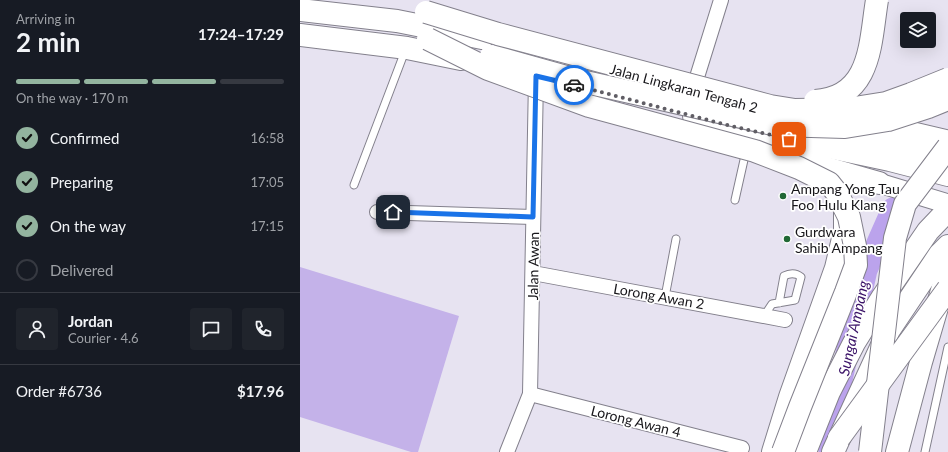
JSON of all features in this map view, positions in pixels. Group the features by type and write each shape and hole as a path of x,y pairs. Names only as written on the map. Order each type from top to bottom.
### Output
{"highway":[{"path":"353,0 426,12 498,34 640,70 770,106 796,110 848,109 886,103 948,78"},
{"path":"640,70 673,70 801,100 827,100 842,94 854,85 862,74 868,55 877,0"},
{"name":"Jalan Lingkaran Tengah 2","path":"300,10 397,21 482,38 656,79 736,103 778,102 872,125 897,145 948,175"},
{"path":"300,22 383,30 428,39 581,81 777,124 845,126 888,120 948,99"},
{"name":"Jalan Lingkaran Tengah 2","path":"300,35 407,48 536,76 731,126 897,145 948,157"},
{"path":"428,39 488,69 589,106 755,152 799,168 829,183 837,193 850,217 855,246 856,265 783,452"},
{"path":"731,126 748,141 836,179 844,203 845,230 836,268 790,397 773,452"},
{"path":"870,452 895,238 905,204 948,147"},
{"path":"790,158 879,183"},
{"path":"805,452 829,392 854,343 882,298 928,231 943,204"},
{"path":"836,445 889,330 940,254 948,246"},
{"path":"897,452 948,270"},
{"path":"836,445 948,289"}],"main road":[{"path":"897,145 948,140"},
{"path":"879,183 943,204"}],"street":[{"path":"693,90 721,0"},
{"name":"Jalan Awan","path":"507,452 530,394 536,76"},
{"path":"377,212 533,217"},
{"name":"Lorong Awan 2","path":"533,273 785,320"},
{"name":"Lorong Awan 4","path":"530,394 742,448"}],"lane":[{"path":"354,185 407,48"},
{"path":"735,200 748,141"},
{"path":"665,298 676,239"},
{"path":"764,316 772,304 779,303"},
{"path":"925,452 948,347"}],"shaded area":[{"path":"300,267 459,316 418,452 411,452 300,417"}],"waterway":[{"name":"Sungai Ampang","path":"830,452 841,380 866,270 893,209"}],"way so far":[{"path":"574,85 731,126 789,139"}],"place":[{"name":"Ampang Yong Tau Foo Hulu Klang","path":"783,196"},
{"name":"Gurdwara Sahib Ampang","path":"787,239"}],"route":[{"path":"393,212 533,217 536,76 574,85"}]}
